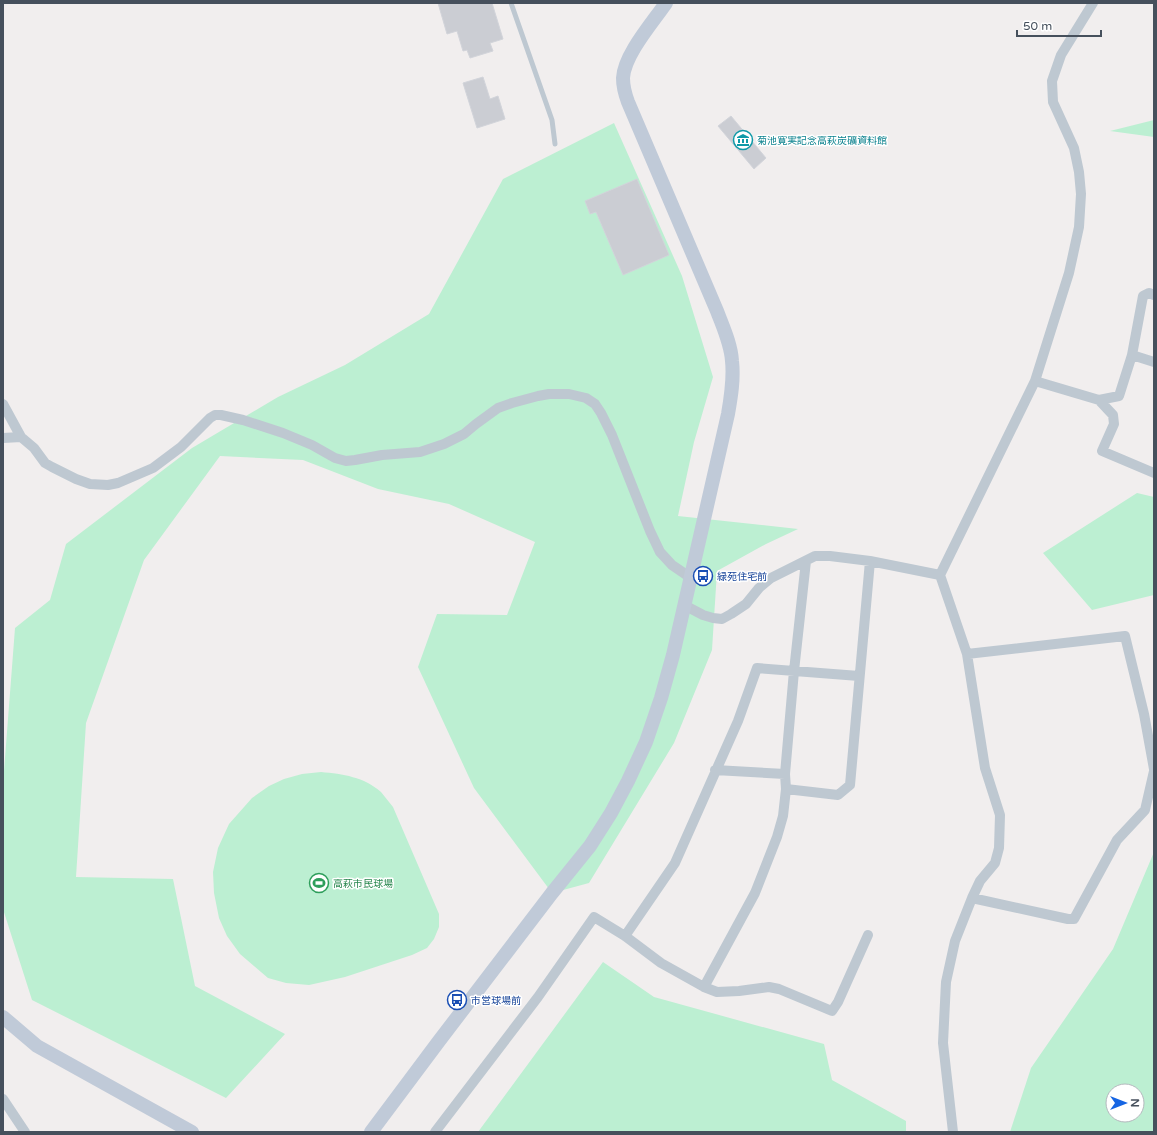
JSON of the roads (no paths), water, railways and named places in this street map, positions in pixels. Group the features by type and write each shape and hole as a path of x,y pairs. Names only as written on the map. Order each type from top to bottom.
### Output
{"street":[{"path":"371,1132 439,1041 590,846 611,814 646,742 661,698 673,655 728,414 732,387 732,361 726,337 716,311 624,91 623,77 632,51 666,3"},
{"path":"953,1132 943,1043 946,982 955,941 972,898 980,881 995,863 999,848 1000,814 986,768 967,654 940,575 1035,381 1069,273 1080,227 1081,194 1079,172 1074,148 1053,102 1052,81 1061,55 1093,3"},
{"path":"1035,381 1100,400 1119,396 1132,355 1143,296 1149,293 1154,295"},
{"path":"1132,355 1154,362"},
{"path":"3,404 21,437 34,448 45,463 76,480 90,484 108,485 118,483 153,468 180,447 215,415 243,420 283,433 312,445 335,458 355,460 382,455 420,452 444,444 464,434 498,408 538,396 549,394 569,394 586,398 595,404 612,435 650,531 660,552 672,565 691,578"},
{"path":"1100,400 1113,415 1114,424 1102,451 1154,473"},
{"path":"3,438 21,437"},
{"path":"684,605 703,615 722,619 746,604 759,588 771,578 815,556 830,556 870,561 940,575"},
{"path":"704,987 755,893 777,837 786,789 785,774 794,671 806,561"},
{"path":"786,789 838,795 850,785 870,561"},
{"path":"967,654 1124,636 1144,714 1154,770 1145,810 1117,840 1074,919 1068,919 972,898"},
{"path":"625,936 675,862 738,721 757,668 859,676"},
{"path":"715,770 785,774"},
{"path":"435,1132 538,997 594,916 625,936 661,964 704,987 718,992 769,987 779,989 832,1011 838,1002 868,935"},
{"path":"3,1017 37,1046 192,1132"},
{"path":"3,1099 25,1132"}],"lane":[{"path":"511,3 552,120 555,144"}],"place":[{"name":"菊池寛実記念高萩炭礦資料館","path":"743,140"},
{"name":"緑苑住宅前","path":"703,576"},
{"name":"高萩市民球場","path":"319,883"},
{"name":"市営球場前","path":"457,1000"}]}
